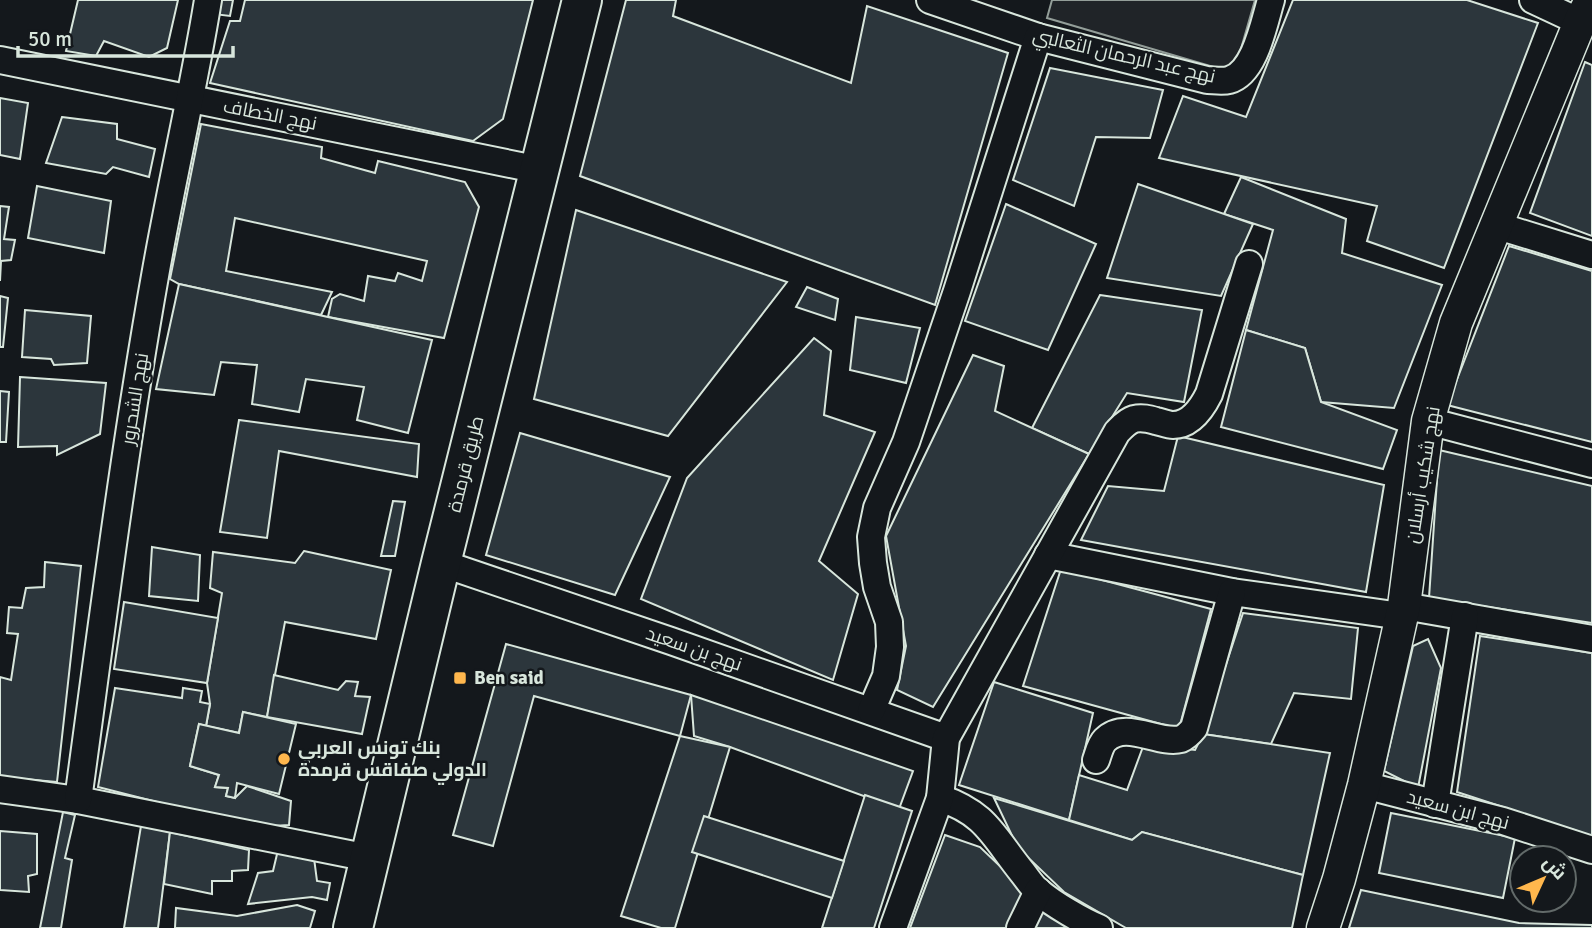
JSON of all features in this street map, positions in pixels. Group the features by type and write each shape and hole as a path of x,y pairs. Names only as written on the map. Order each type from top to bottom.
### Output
{"main road":[{"name":"طريق قرمدة","path":"353,928 582,0"}],"street":[{"name":"نهج الشحرور","path":"78,800 127,449 155,274 208,0"},
{"name":"نهج عبد الرحمان الثعالبي","path":"930,0 1038,37 1207,79 1229,80 1245,70 1255,50 1271,0"},
{"path":"1533,0 1586,11"},
{"name":"نهج شكيب أرسلان","path":"1323,928 1364,785 1403,611 1428,421 1456,323 1586,11"},
{"path":"871,710 886,676 890,647 888,622 873,564 871,537 877,508 906,442 954,302 1038,37"},
{"name":"نهج الخطاف","path":"0,60 540,170"},
{"path":"1495,225 1592,255"},
{"path":"893,928 940,798 946,738 1116,432 1134,419 1145,418 1173,425 1184,422 1203,406 1249,264"},
{"path":"1428,421 1592,464"},
{"path":"1048,555 1232,592 1465,616 1592,639"},
{"name":"نهج بن سعيد","path":"441,564 946,738"},
{"path":"1096,761 1104,741 1116,733 1135,732 1181,739 1194,729 1232,592"},
{"path":"1435,804 1465,616"},
{"name":"نهج ابن سعيد","path":"1364,785 1503,821 1592,850"},
{"path":"0,789 78,800 369,858"},
{"path":"940,798 973,813 987,826 1038,891 1099,928"},
{"path":"1020,928 1038,891"}],"shaded area":[{"path":"1052,0 1255,0 1234,73 1047,18"}],"building":[{"path":"78,0 178,0 167,48 149,57 104,41 96,56 66,51"},
{"path":"208,0 233,0 230,16 205,13"},
{"path":"245,0 533,0 503,119 473,141 210,83 230,21 240,21"},
{"path":"626,0 676,0 673,16 851,83 867,6 1008,53 935,305 580,176"},
{"path":"1293,0 1467,0 1538,23 1444,268 1367,241 1377,206 1159,158 1183,96 1246,117"},
{"path":"1585,62 1592,65 1592,236 1530,213"},
{"path":"1050,68 1163,90 1150,138 1096,137 1074,206 1013,180"},
{"path":"0,98 28,103 20,159 0,155"},
{"path":"62,117 117,124 117,139 155,149 149,177 113,167 106,174 46,163"},
{"path":"201,124 322,147 321,158 375,173 378,161 465,182 479,207 444,338 328,317 332,299 340,294 364,301 368,276 395,281 398,273 422,281 427,261 235,218 226,271 332,292 321,315 179,284 170,279"},
{"path":"1241,177 1346,219 1342,253 1442,285 1394,408 1321,402 1305,348 1246,330 1273,230 1224,214"},
{"path":"1138,184 1253,224 1221,296 1107,278"},
{"path":"37,186 111,201 104,253 28,238"},
{"path":"1006,204 1096,244 1048,350 965,321"},
{"path":"0,206 9,207 4,239 15,240 11,260 1,261 0,281"},
{"path":"576,210 787,282 668,436 534,399"},
{"path":"1509,246 1592,271 1592,442 1447,405"},
{"path":"179,284 432,340 408,433 357,420 364,387 306,379 299,412 252,404 257,365 221,362 214,395 156,389"},
{"path":"807,287 838,299 835,320 796,307"},
{"path":"1100,295 1202,310 1184,402 1127,393 1089,454 1032,428"},
{"path":"0,296 8,298 3,347 0,347"},
{"path":"25,310 91,316 87,363 54,365 51,359 22,357"},
{"path":"856,317 920,328 906,383 850,370"},
{"path":"1246,330 1305,348 1321,402 1397,430 1383,469 1221,427"},
{"path":"814,338 831,351 824,415 875,432 819,561 858,594 833,680 641,599 687,478"},
{"path":"973,355 1004,366 995,411 1089,454 933,707 897,690 906,646 886,536"},
{"path":"20,377 106,383 100,434 57,455 57,446 18,447"},
{"path":"0,391 9,392 6,442 0,442"},
{"path":"239,420 419,444 417,477 279,451 267,538 220,532"},
{"path":"520,433 670,477 615,595 486,555"},
{"path":"1178,436 1384,485 1366,592 1081,540 1108,486 1164,491"},
{"path":"1439,450 1592,486 1592,623 1429,598"},
{"path":"393,501 405,502 395,556 381,556"},
{"path":"152,547 200,555 198,601 149,596"},
{"path":"304,551 391,570 376,639 285,622 267,717 243,712 239,733 206,726 210,704 207,683 222,593 210,588 213,552 295,563"},
{"path":"45,562 81,566 57,782 0,777 0,677 11,680 18,634 7,633 9,607 22,608 26,588 44,587"},
{"path":"1061,569 1211,609 1179,729 1023,686"},
{"path":"124,602 218,618 207,683 114,669"},
{"path":"1243,613 1358,628 1351,699 1294,693 1271,744 1203,734"},
{"path":"1480,636 1592,653 1592,836 1457,792"},
{"path":"1428,639 1441,668 1418,788 1384,771 1413,646"},
{"path":"506,644 691,695 680,736 534,696 493,846 453,835"},
{"path":"274,675 338,690 346,681 358,682 355,696 370,697 362,734 267,717"},
{"path":"994,682 1093,713 1069,820 959,785"},
{"path":"115,688 182,698 183,688 202,691 200,702 210,704 206,726 199,724 190,766 219,775 215,787 228,788 226,796 235,798 247,786 291,801 289,825 255,827 98,787"},
{"path":"691,695 913,771 899,809 694,736"},
{"path":"243,712 296,724 279,794 237,783 235,798 226,796 228,788 215,787 219,775 190,766 199,724 239,733"},
{"path":"1203,734 1330,753 1303,875 1142,832 1132,840 1069,820 1079,775 1127,790 1144,744 1195,750"},
{"path":"680,736 730,747 675,928 661,928 621,916"},
{"path":"865,795 912,811 874,928 822,928"},
{"path":"994,798 1132,840 1142,832 1303,875 1292,928 1126,928 1064,892 1018,848"},
{"path":"63,812 75,815 65,858 72,860 61,928 40,928"},
{"path":"1391,813 1515,838 1514,844 1508,844 1508,873 1503,898 1379,873"},
{"path":"704,816 844,861 832,898 692,852"},
{"path":"141,826 170,832 158,928 124,928"},
{"path":"0,831 37,834 37,874 28,876 29,892 0,890"},
{"path":"170,832 249,850 248,870 232,871 232,881 212,881 212,894 164,884"},
{"path":"945,835 980,847 1028,893 1010,928 910,928"},
{"path":"278,850 314,858 317,881 330,883 327,900 312,897 248,904 258,873 273,871"},
{"path":"1361,890 1519,923 1592,925 1592,928 1349,928"},
{"path":"297,905 315,911 310,928 175,928 176,908 237,916"},
{"path":"1043,911 1073,928 1033,928"}],"place":[{"name":"Ben said","path":"460,678"},
{"name":"بنك تونس العربي الدولي صفاقس قرمدة","path":"284,759"}]}
